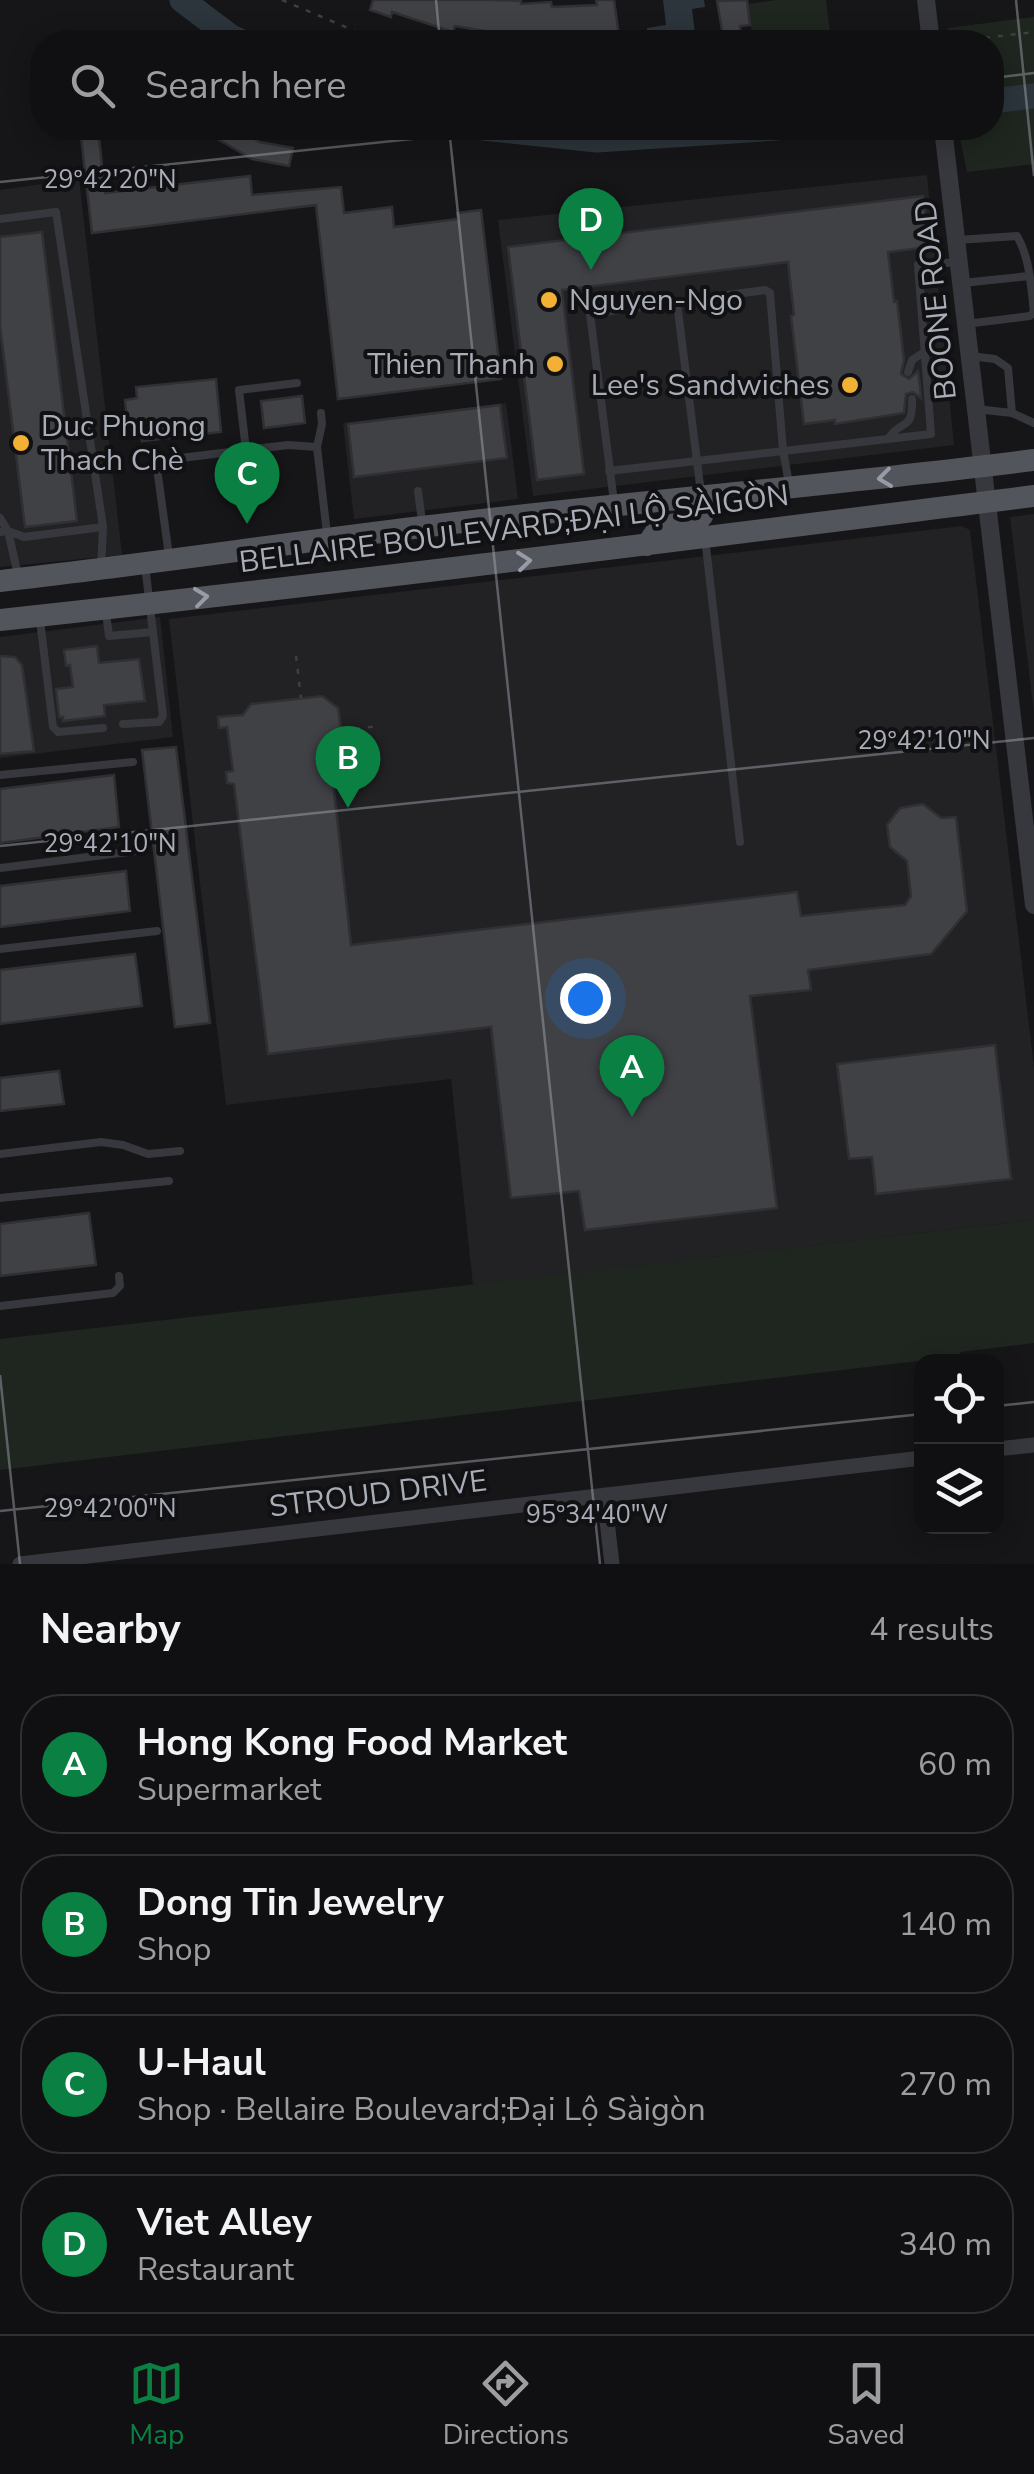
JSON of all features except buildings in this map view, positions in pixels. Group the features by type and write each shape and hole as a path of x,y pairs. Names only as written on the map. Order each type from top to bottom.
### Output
{"main road":[{"name":"BELLAIRE BOULEVARD;ĐẠI LỘ SÀIGÒN","path":"10,580 422,527 1034,460"},
{"name":"BELLAIRE BOULEVARD;ĐẠI LỘ SÀIGÒN","path":"0,620 537,560 1034,496"},
{"path":"647,546 660,527 698,520 702,516 702,497"},
{"path":"422,527 426,570"}],"street":[{"path":"926,0 929,30"},
{"name":"BOONE ROAD","path":"944,140 982,467 1028,792 1034,905"},
{"path":"1004,1448 1034,1445"},
{"name":"STROUD DRIVE","path":"20,1564 914,1459"},
{"path":"604,1495 612,1564"}],"lane":[{"path":"0,219 56,212 102,527 101,569"},
{"path":"957,240 1017,236 1034,312 1030,316 966,324"},
{"path":"608,471 932,434 918,264 959,262"},
{"path":"962,283 1029,276"},
{"path":"615,507 590,314 769,290 790,489"},
{"path":"677,302 702,497"},
{"path":"908,372 912,360 926,351"},
{"path":"970,356 996,358 1008,368 1012,412"},
{"path":"246,450 239,390 298,383"},
{"path":"888,438 911,419 912,399"},
{"path":"976,409 1012,412 1034,423"},
{"path":"321,413 317,447 328,540"},
{"path":"169,561 156,461 288,446 317,447"},
{"path":"418,491 422,527"},
{"path":"0,518 10,580"},
{"path":"4,531 24,537 102,527"},
{"path":"705,537 740,842"},
{"path":"123,724 162,720 145,565"},
{"path":"106,608 109,636 153,632"},
{"path":"40,616 53,726 58,732 104,728"},
{"path":"0,775 134,762"},
{"path":"0,868 144,850"},
{"path":"0,949 157,931"},
{"path":"0,1154 101,1142 148,1154 180,1151"},
{"path":"0,1198 169,1182"},
{"path":"0,1306 113,1293 120,1286 119,1276"}],"path":[{"path":"282,0 353,30"},
{"path":"1004,36 1034,32"},
{"path":"296,656 301,698"},
{"path":"342,730 381,726"}],"shaded area":[{"path":"663,0 704,0 705,7 692,9 695,30 647,30 666,25"},
{"path":"826,0 830,30 751,30 748,4"},
{"path":"1034,17 1034,164 967,172 960,140 1004,140 1004,30 948,28"},
{"path":"927,175 954,445 533,496 498,220"},
{"path":"79,179 122,555 0,567 0,190"},
{"path":"506,403 518,499 354,519 343,423"},
{"path":"1034,514 1034,713 1010,517"},
{"path":"962,526 970,530 1034,1067 1034,1220 473,1285 451,1079 226,1105 169,619"},
{"path":"160,617 173,737 0,758 0,637"},
{"path":"1034,1220 1034,1343 960,1354 914,1354 914,1361 0,1470 0,1339"}],"waterway":[{"path":"182,0 222,30"},
{"path":"1004,100 1034,96"}],"place":[{"name":"Viet Alley","path":"591,270"},
{"name":"Nguyen-Ngo","path":"549,300"},
{"name":"Thien Thanh","path":"555,364"},
{"name":"Lee's Sandwiches","path":"850,385"},
{"name":"Duc Phuong Thach Chè","path":"21,443"},
{"name":"U-Haul","path":"247,524"},
{"name":"Dong Tin Jewelry","path":"348,808"},
{"name":"Hong Kong Food Market","path":"632,1117"}]}
